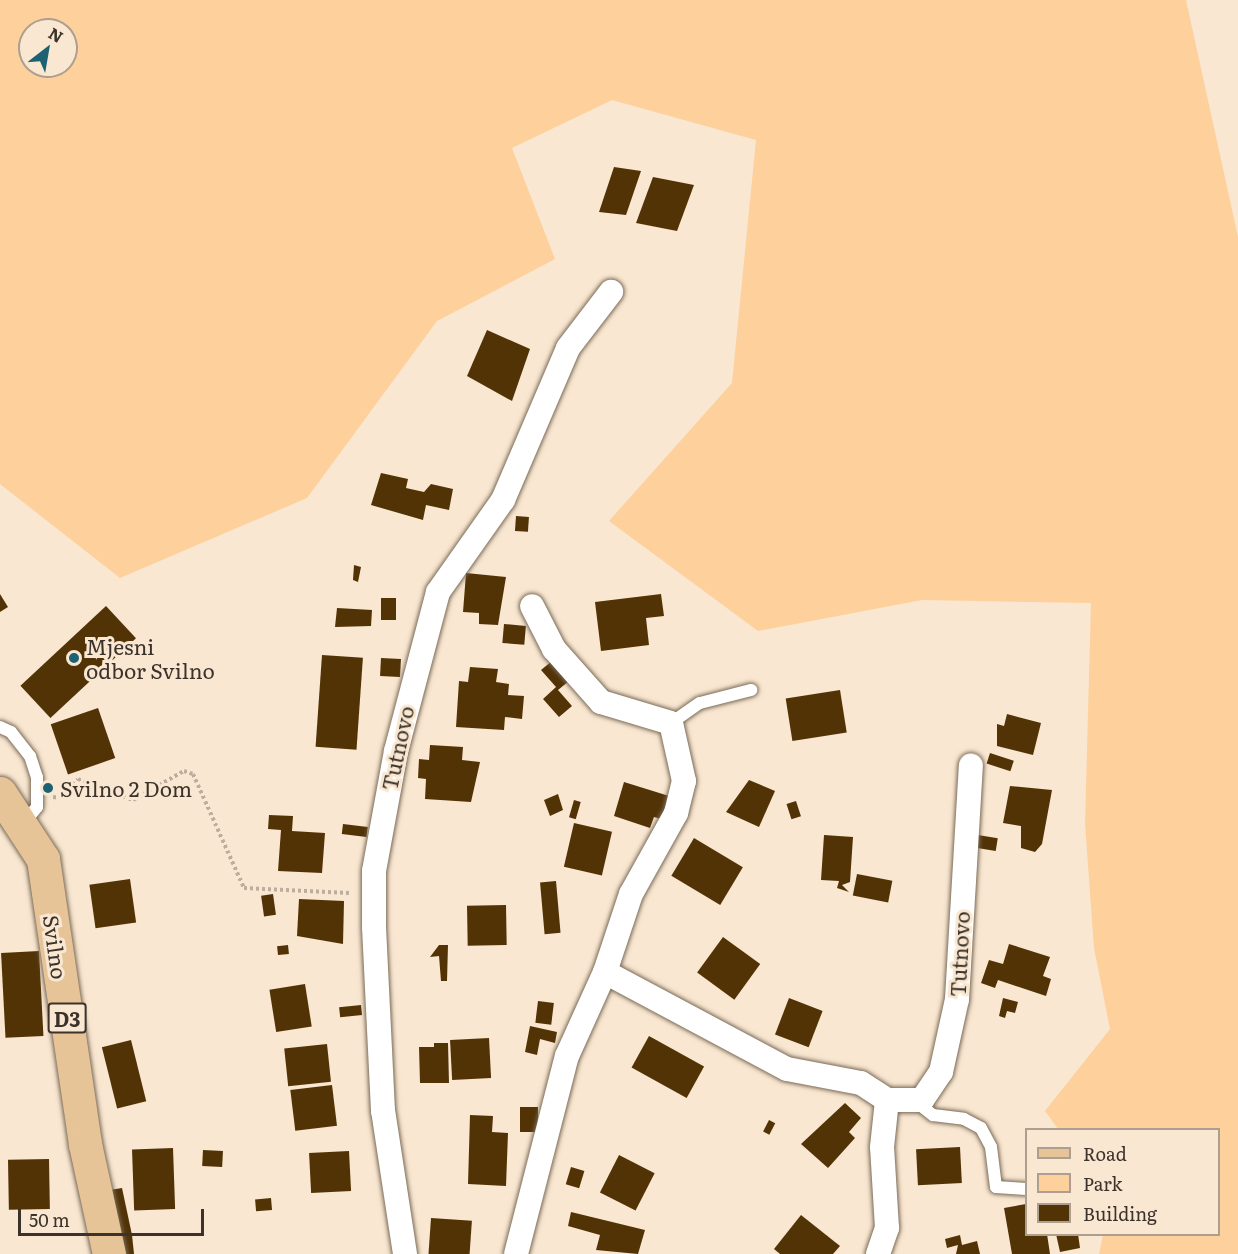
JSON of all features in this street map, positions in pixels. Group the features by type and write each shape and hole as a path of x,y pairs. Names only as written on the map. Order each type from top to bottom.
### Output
{"main road":[{"name":"Svilno","path":"0,793 24,824 43,859 85,1144 109,1254"}],"street":[{"name":"Tutnovo","path":"405,1254 383,1111 374,927 374,871 396,751 438,592 503,500 567,348 611,292"},
{"path":"516,1254 567,1056 605,972 631,894 676,813 684,781 671,723 601,702 554,649 532,606"},
{"name":"Tutnovo","path":"914,1101 922,1100 941,1072 957,999 971,765"},
{"path":"605,972 752,1054 787,1069 861,1083 887,1101 914,1101"},
{"path":"878,1254 887,1228 882,1158 887,1101"}],"lane":[{"path":"671,723 700,703 751,690"},
{"path":"0,727 11,732 30,756 37,777 37,807 24,824"},
{"path":"914,1101 933,1114 964,1119 981,1128 991,1147 996,1187 1025,1189"}],"path":[{"path":"61,798 78,779 133,800 184,771 193,774 244,888 360,893"}],"green space":[{"path":"0,0 1186,0 1238,237 1238,1254 1099,1254 1103,1236 1220,1236 1220,1128 1057,1128 1045,1111 1110,1029 1094,948 1085,824 1091,603 922,600 758,631 609,521 732,383 756,140 612,100 512,148 555,259 437,321 307,498 120,578 0,484"}],"building":[{"path":"614,167 641,171 626,215 599,212"},
{"path":"653,177 694,185 677,231 636,223"},
{"path":"487,330 530,349 512,401 467,376"},
{"path":"381,473 408,479 406,488 424,492 431,484 453,489 449,510 426,505 423,520 371,505"},
{"path":"516,516 529,517 528,532 515,531"},
{"path":"354,565 361,567 358,582 353,580"},
{"path":"466,573 506,577 498,625 479,624 479,613 463,612"},
{"path":"0,594 8,607 0,612"},
{"path":"661,594 664,616 646,618 649,645 601,651 595,602"},
{"path":"381,598 396,598 396,620 381,620"},
{"name":"Mjesni odbor Svilno","path":"106,606 136,638 50,718 20,686"},
{"path":"337,608 372,610 371,626 335,627"},
{"path":"504,624 526,626 524,645 502,643"},
{"path":"322,655 363,658 356,750 316,747"},
{"path":"381,658 401,659 400,677 380,676"},
{"path":"552,661 569,681 558,690 572,706 559,717 543,699 556,687 541,670"},
{"path":"470,667 498,669 496,682 509,684 508,695 524,696 522,719 505,717 504,730 456,727 459,681 468,682"},
{"path":"840,690 847,732 792,741 786,699"},
{"path":"98,708 115,758 68,774 51,724"},
{"path":"1007,714 1041,723 1033,755 997,746 997,724 1004,726"},
{"path":"430,745 463,747 462,760 480,762 471,802 425,799 426,779 418,778 419,759 429,760"},
{"path":"990,753 1014,761 1010,771 987,763"},
{"path":"749,780 775,791 759,827 726,812"},
{"path":"624,782 669,796 661,819 654,817 650,828 614,816"},
{"path":"1010,786 1052,790 1042,844 1035,852 1021,848 1021,826 1003,823"},
{"path":"558,794 563,810 550,816 544,800"},
{"path":"574,800 581,802 576,819 569,817"},
{"path":"796,801 801,816 791,819 786,804"},
{"path":"269,815 293,816 292,831 325,833 322,873 278,871 281,830 268,829"},
{"path":"574,823 612,832 602,876 564,867"},
{"path":"343,824 368,827 367,837 342,834"},
{"path":"824,835 853,837 850,882 842,885 849,892 837,888 839,881 821,880"},
{"path":"978,835 998,838 996,851 976,848"},
{"path":"694,838 743,867 720,905 671,876"},
{"path":"857,874 892,881 888,902 853,896"},
{"path":"130,879 136,923 96,928 89,885"},
{"path":"556,881 561,933 545,934 540,882"},
{"path":"273,894 276,915 264,916 261,896"},
{"path":"299,899 344,901 343,944 297,936"},
{"path":"506,905 507,945 468,946 467,906"},
{"path":"723,937 760,964 734,1000 697,973"},
{"path":"1009,944 1050,957 1043,976 1051,979 1046,996 998,980 995,988 981,983 989,960 1003,964"},
{"path":"288,945 289,954 278,955 277,946"},
{"path":"439,945 448,945 447,981 441,981 439,956 430,957"},
{"path":"39,951 43,1036 6,1038 1,953"},
{"path":"305,984 312,1026 276,1032 269,990"},
{"path":"789,998 823,1011 809,1047 775,1034"},
{"path":"1003,998 1018,1002 1015,1013 1007,1011 1005,1018 999,1016"},
{"path":"538,1001 554,1003 551,1025 535,1023"},
{"path":"361,1005 362,1015 340,1017 339,1007"},
{"path":"530,1026 557,1032 555,1043 540,1039 537,1055 525,1052"},
{"path":"649,1036 704,1067 687,1098 632,1067"},
{"path":"489,1038 491,1078 452,1080 450,1040"},
{"path":"131,1040 146,1101 117,1108 102,1047"},
{"path":"434,1043 448,1043 449,1083 420,1083 419,1047 434,1047"},
{"path":"327,1044 331,1082 288,1086 284,1048"},
{"path":"332,1085 337,1126 295,1131 290,1090"},
{"path":"845,1103 861,1118 849,1132 855,1138 828,1168 801,1144"},
{"path":"520,1107 538,1107 538,1132 520,1132"},
{"path":"470,1115 493,1116 492,1132 508,1133 506,1186 468,1184"},
{"path":"769,1120 775,1123 769,1135 763,1132"},
{"path":"960,1147 962,1183 918,1185 916,1149"},
{"path":"173,1148 175,1209 134,1210 132,1149"},
{"path":"203,1150 223,1151 222,1167 202,1166"},
{"path":"349,1151 351,1191 311,1193 309,1153"},
{"path":"619,1155 655,1173 636,1211 600,1192"},
{"path":"49,1159 50,1209 9,1210 8,1160"},
{"path":"571,1167 584,1171 579,1188 566,1184"},
{"path":"122,1188 134,1254 124,1254 110,1190"},
{"path":"271,1198 272,1210 256,1211 255,1199"},
{"path":"1025,1204 1025,1236 1047,1236 1050,1254 1012,1254 1004,1208"},
{"path":"571,1212 645,1230 638,1254 596,1250 600,1235 568,1226"},
{"path":"801,1215 840,1246 833,1254 780,1254 774,1249"},
{"path":"431,1218 472,1221 470,1254 428,1254"},
{"path":"960,1235 962,1245 977,1241 980,1254 956,1254 958,1245 947,1248 945,1239"},
{"path":"1056,1236 1078,1236 1080,1248 1060,1252"}],"place":[{"name":"Mjesni odbor Svilno","path":"74,658"},
{"name":"Svilno 2 Dom","path":"48,788"}]}
